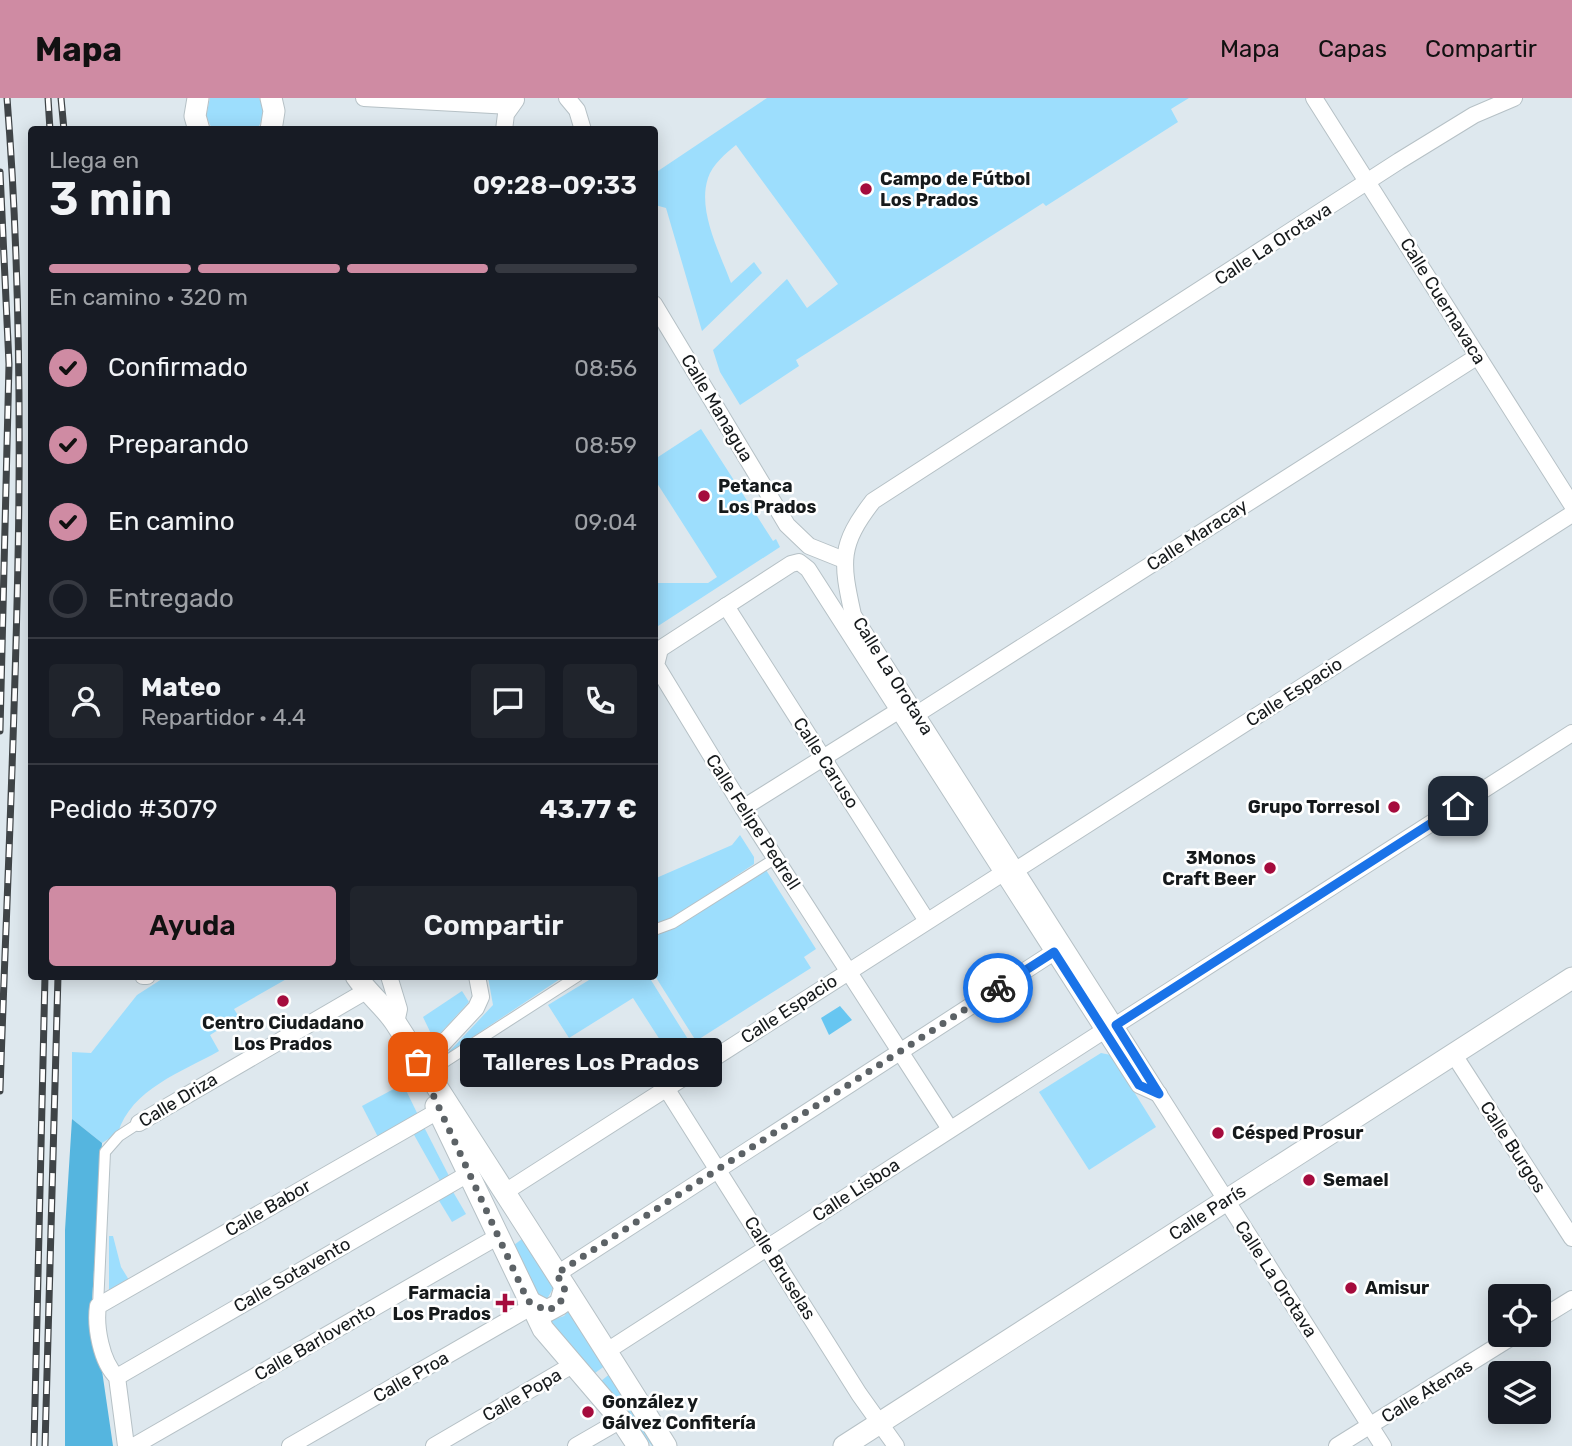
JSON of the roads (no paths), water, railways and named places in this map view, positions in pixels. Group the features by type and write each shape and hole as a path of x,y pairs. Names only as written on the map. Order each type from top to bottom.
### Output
{"main road":[{"path":"198,98 195,116 198,126"},
{"path":"271,98 274,111 272,126"},
{"name":"Calle París","path":"844,1446 1572,978"},
{"path":"361,984 396,1023 422,1068 505,1192 667,1446"},
{"path":"422,1068 438,1111 543,1329 621,1420 638,1446"},
{"path":"501,1245 520,1232 533,1236"},
{"path":"530,1304 547,1311 560,1304 561,1280"}],"street":[{"path":"364,98 515,102 505,126"},
{"path":"567,98 577,110 582,126"},
{"name":"Calle Cuernavaca","path":"1314,98 1572,505"},
{"name":"Calle La Orotava","path":"1383,1446 1159,1094 1139,1085 1111,1028 1009,871 917,715 853,615 844,560 852,527 873,500 1474,114 1514,98"},
{"name":"Calle Managua","path":"658,311 787,525 809,546 844,560"},
{"name":"Calle Maracay","path":"917,715 1478,356"},
{"name":"Calle Espacio","path":"505,1192 927,921 1572,514"},
{"name":"Calle Felipe Pedrell","path":"658,656 660,649 791,564 799,562 808,569 898,711"},
{"name":"Calle Caruso","path":"726,606 927,921"},
{"name":"Calle Felipe Pedrell","path":"658,667 743,808 850,970 950,1129"},
{"path":"743,808 898,711 1009,871 1054,952 1111,1028"},
{"name":"Calle Lisboa","path":"607,1351 1572,733"},
{"path":"658,929 673,923 776,858"},
{"path":"561,1280 718,1169 1054,952"},
{"path":"389,980 399,1009 396,1023"},
{"path":"422,1068 476,1008 481,997 478,980"},
{"path":"422,1068 571,980"},
{"name":"Calle Driza","path":"97,1306 105,1152 119,1136 361,984"},
{"name":"Calle Burgos","path":"1454,1055 1572,1238"},
{"name":"Calle Bruselas","path":"666,1088 896,1446"},
{"name":"Calle Babor","path":"97,1306 438,1111"},
{"name":"Calle Sotavento","path":"117,1377 468,1174"},
{"name":"Calle Barlovento","path":"134,1446 501,1245"},
{"path":"1551,1312 1572,1298"},
{"name":"Calle Proa","path":"290,1446 530,1304"},
{"path":"97,1306 96,1322 110,1370 117,1377 125,1446"},
{"name":"Calle Atenas","path":"1337,1446 1496,1347"},
{"name":"Calle Popa","path":"434,1446 574,1364"},
{"path":"576,1446 621,1420"}],"railway":[{"path":"0,1091 14,718 19,470 15,222 7,98"},
{"path":"48,98 50,126"},
{"path":"61,98 64,126"},
{"path":"0,172 9,364 0,731"},
{"path":"34,1446 45,980"},
{"path":"45,1446 58,980"}],"place":[{"name":"Campo de Fútbol Los Prados","path":"866,189"},
{"name":"Petanca Los Prados","path":"704,496"},
{"name":"Grupo Torresol","path":"1394,807"},
{"name":"3Monos Craft Beer","path":"1270,868"},
{"name":"Centro Ciudadano Los Prados","path":"283,1001"},
{"name":"Talleres Los Prados","path":"418,1062"},
{"name":"Césped Prosur","path":"1218,1133"},
{"name":"Semael","path":"1309,1180"},
{"name":"Amisur","path":"1351,1288"},
{"name":"Farmacia Los Prados","path":"505,1303"},
{"name":"González y Gálvez Confitería","path":"588,1412"}]}
